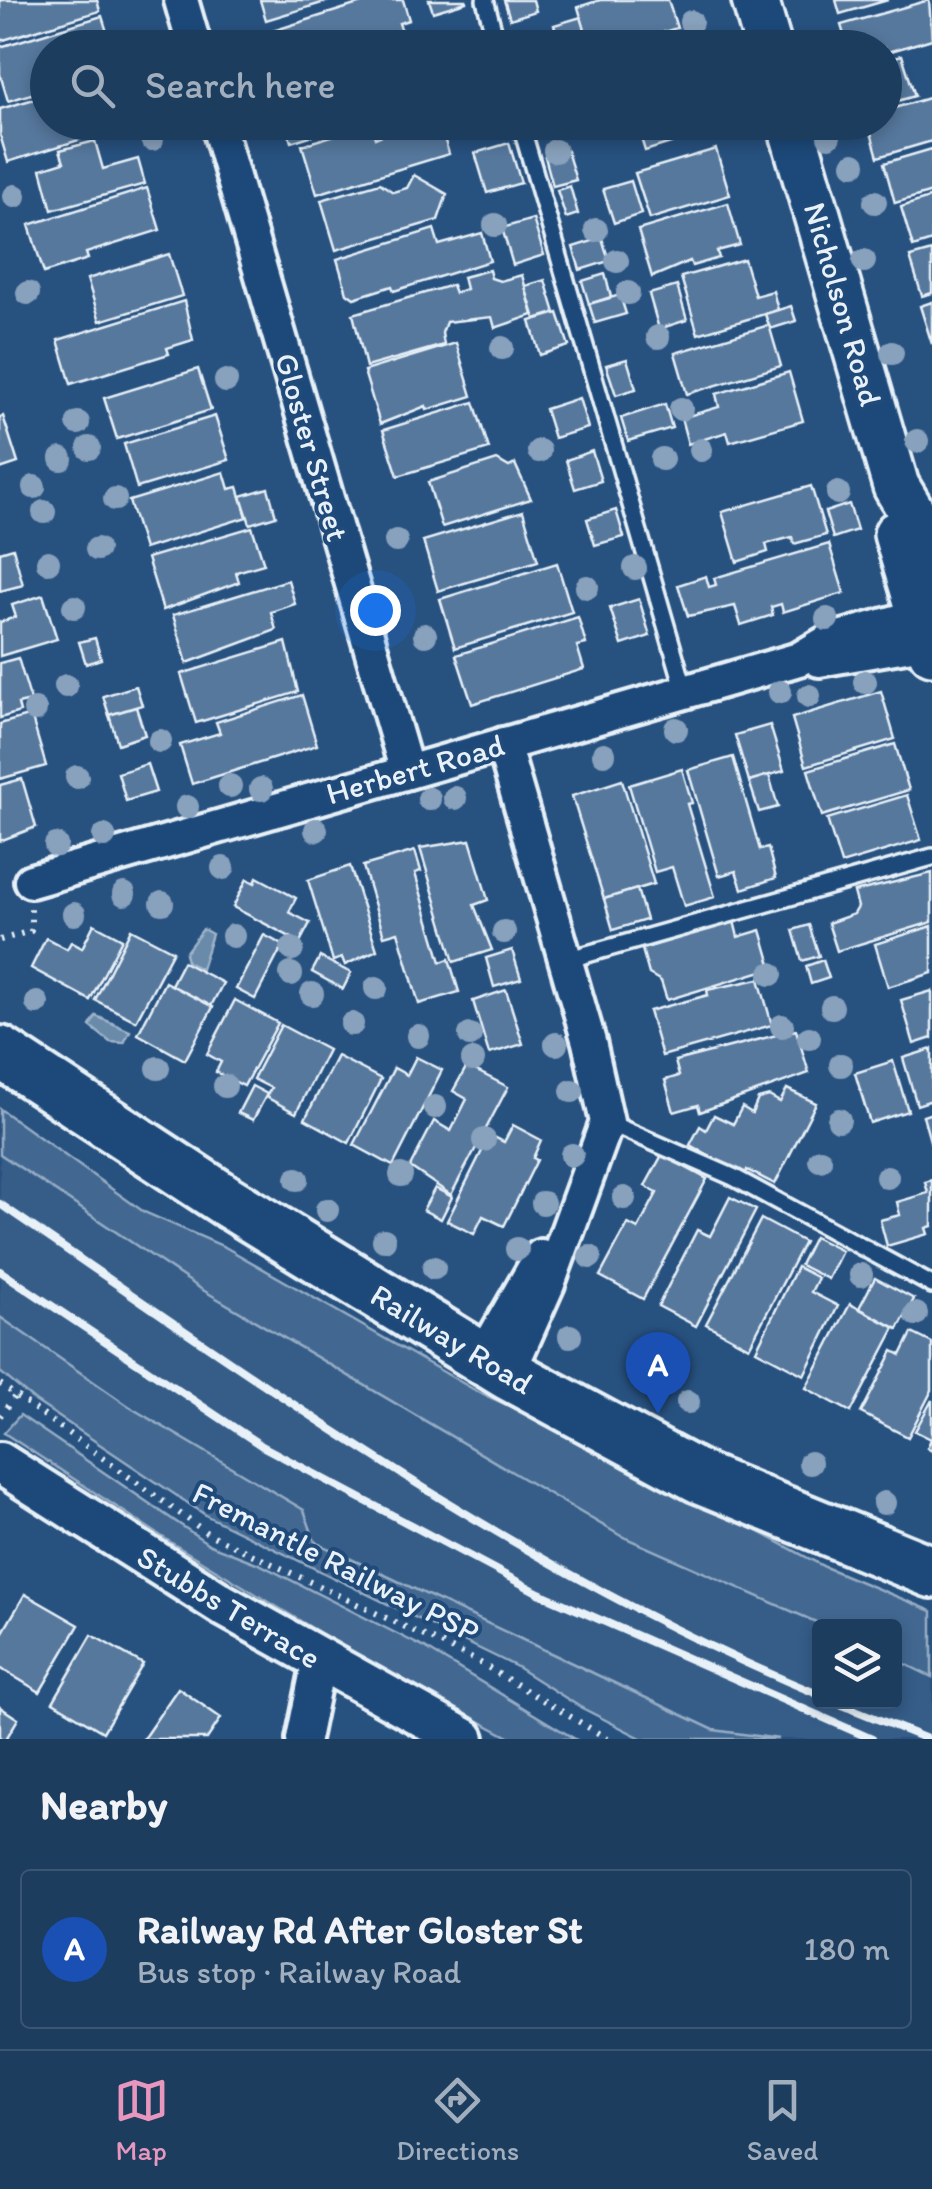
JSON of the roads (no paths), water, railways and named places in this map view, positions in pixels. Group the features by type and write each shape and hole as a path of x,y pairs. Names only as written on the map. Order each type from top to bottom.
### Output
{"main road":[{"path":"755,0 764,30"},
{"name":"Nicholson Road","path":"795,140 896,486 920,526 932,566"},
{"name":"Nicholson Road","path":"896,486 896,533 929,632"},
{"name":"Railway Road","path":"0,1052 225,1200 495,1367 699,1477 932,1572"}],"street":[{"path":"181,0 190,30"},
{"name":"Gloster Street","path":"222,140 407,772"},
{"name":"Herbert Road","path":"32,881 685,691 800,660 835,660 929,632"},
{"path":"495,1367 574,1207 607,1122 566,960 504,744"},
{"name":"Stubbs Terrace","path":"0,1463 104,1532 319,1661 464,1739"},
{"path":"302,1739 319,1661"}],"lane":[{"path":"484,0 493,30"},
{"path":"525,140 685,691"},
{"path":"566,960 932,857"},
{"path":"607,1122 732,1177 932,1286"}],"railway":[{"path":"0,1204 297,1406 499,1533 710,1646 812,1691"},
{"path":"0,1271 262,1446 539,1593 872,1739"},
{"path":"852,1709 927,1739"}],"place":[{"name":"Railway Rd After Gloster St","path":"658,1414"}]}
